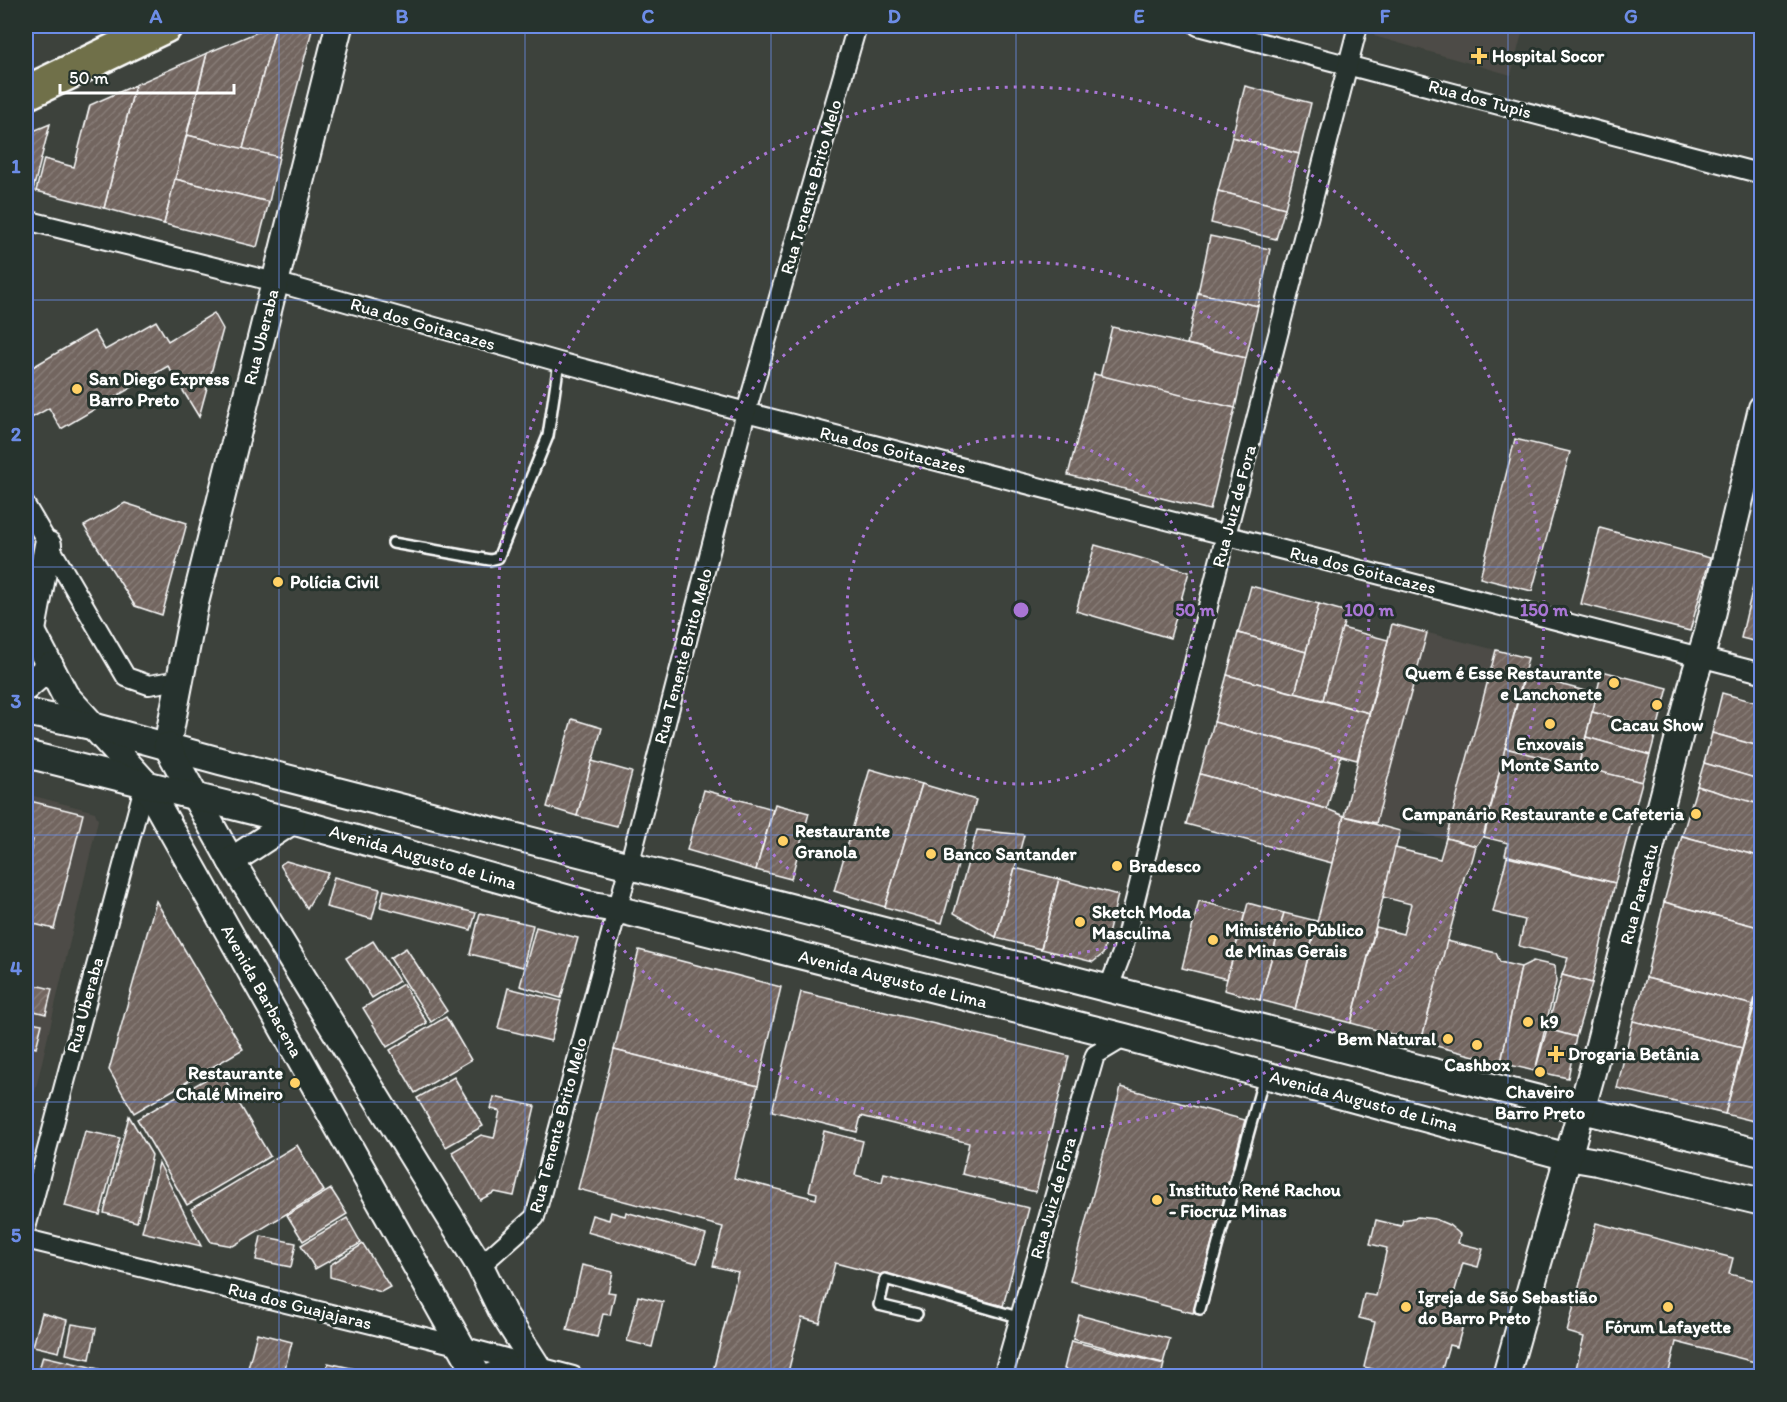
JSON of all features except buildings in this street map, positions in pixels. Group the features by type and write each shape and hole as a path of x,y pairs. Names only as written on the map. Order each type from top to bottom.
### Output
{"highway":[{"path":"26,93 165,26"}],"main road":[{"name":"Rua Uberaba","path":"167,746 195,603 336,28"},
{"name":"Rua Paracatu","path":"1506,1377 1566,1171 1701,658 1761,408"},
{"path":"29,625 48,545"},
{"name":"Avenida Barbacena","path":"29,625 65,695 145,783 478,1377"},
{"path":"26,687 50,666"},
{"path":"26,712 96,727 220,761 1582,1110 1761,1153"},
{"path":"167,746 231,861 480,1266 503,1313 540,1372"},
{"name":"Avenida Augusto de Lima","path":"26,754 292,820 588,904 616,909 1125,1037 1568,1157 1761,1202"},
{"path":"231,861 292,820"},
{"path":"493,1377 502,1372 540,1372"}],"street":[{"name":"Rua Tenente Brito Melo","path":"480,1266 535,1217 629,866 746,412 857,26"},
{"name":"Rua dos Tupis","path":"1198,26 1761,174"},
{"name":"Rua Juiz de Fora","path":"1109,987 1122,953 1226,536 1358,26"},
{"name":"Rua dos Goitacazes","path":"26,220 275,282 746,412 1761,673"},
{"path":"26,506 126,677 149,685 179,681"},
{"name":"Rua Uberaba","path":"26,1228 145,783"},
{"name":"Rua Juiz de Fora","path":"1003,1377 1018,1317 1095,1055 1125,1037"},
{"name":"Rua dos Guajajaras","path":"26,1239 461,1346 540,1372 573,1377"}],"lane":[{"path":"393,543 490,560 498,558 548,436 559,362"},
{"path":"1200,1308 1232,1200 1265,1074"},
{"path":"916,1314 879,1305 885,1279 1018,1317"}],"shaded area":[{"name":"Hospital Socor","path":"1377,26 1524,26 1511,75 1374,36"},
{"path":"1392,624 1528,658 1505,748 1476,846 1344,816"},
{"path":"26,794 95,812 98,820 26,1131"}],"place":[{"name":"Hospital Socor","path":"1479,56"},
{"name":"San Diego Express Barro Preto","path":"77,389"},
{"name":"Polícia Civil","path":"278,582"},
{"name":"Quem é Esse Restaurante e Lanchonete","path":"1614,683"},
{"name":"Cacau Show","path":"1657,705"},
{"name":"Enxovais Monte Santo","path":"1550,724"},
{"name":"Campanário Restaurante e Cafeteria","path":"1696,814"},
{"name":"Restaurante Granola","path":"783,841"},
{"name":"Banco Santander","path":"931,854"},
{"name":"Bradesco","path":"1117,866"},
{"name":"Sketch Moda Masculina","path":"1080,922"},
{"name":"Ministério Público de Minas Gerais","path":"1213,940"},
{"name":"k9","path":"1528,1022"},
{"name":"Bem Natural","path":"1448,1039"},
{"name":"Cashbox","path":"1477,1045"},
{"name":"Drogaria Betânia","path":"1556,1054"},
{"name":"Chaveiro Barro Preto","path":"1540,1072"},
{"name":"Restaurante Chalé Mineiro","path":"295,1083"},
{"name":"Instituto René Rachou - Fiocruz Minas","path":"1157,1200"},
{"name":"Igreja de São Sebastião do Barro Preto","path":"1406,1307"},
{"name":"Fórum Lafayette","path":"1668,1307"}]}
